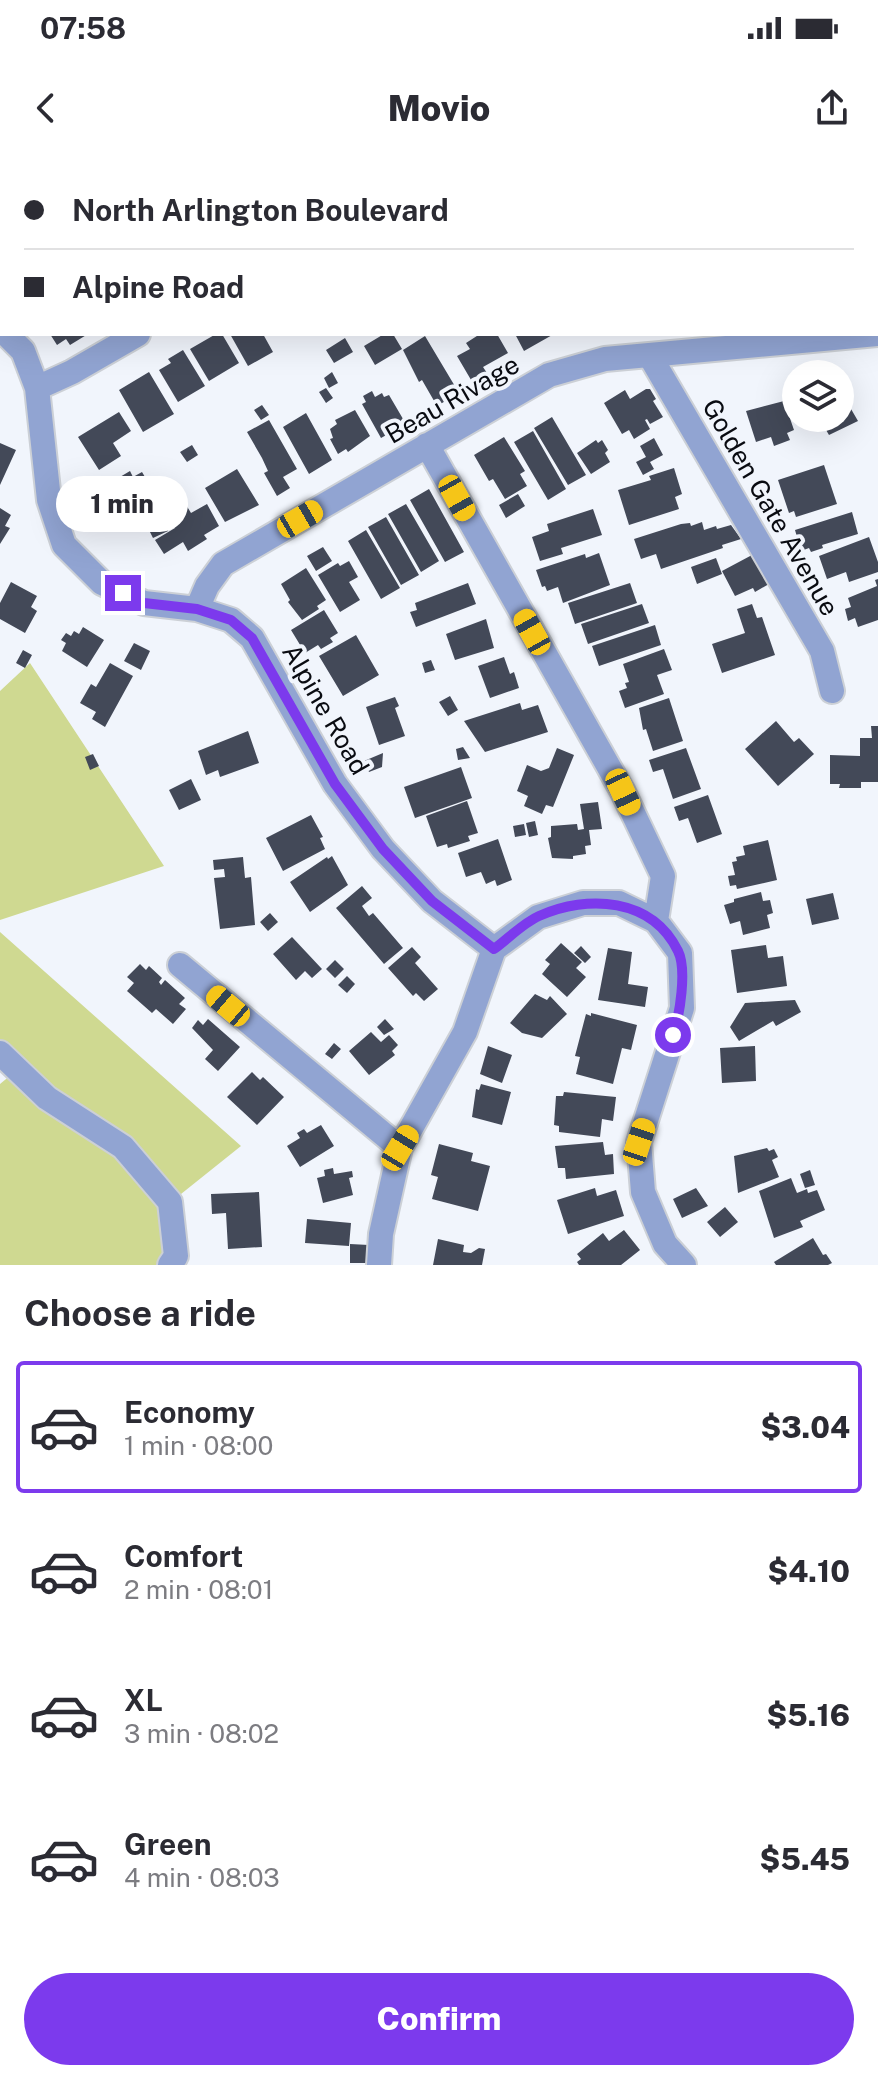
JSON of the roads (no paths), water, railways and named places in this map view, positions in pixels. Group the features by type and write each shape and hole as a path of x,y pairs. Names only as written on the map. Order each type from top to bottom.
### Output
{"street":[{"name":"Alpine Road","path":"8,336 23,351 37,388 49,500 64,545 102,583 144,603 197,609 231,620 252,638 335,784 383,849 432,901 494,949"},
{"path":"37,388 135,336"},
{"name":"Beau Rivage","path":"197,609 207,586 223,564 549,375 605,359 857,336"},
{"name":"Golden Gate Avenue","path":"650,356 822,651 832,691"},
{"path":"427,445 623,792 663,876 656,921"},
{"path":"379,1265 381,1234 400,1148 465,1032 494,949 538,917 583,903 619,903 656,921 680,953 682,1008 639,1142 643,1192 665,1244 684,1265"},
{"path":"180,965 400,1148"},
{"path":"0,1053 47,1098 123,1147 170,1202 176,1256 170,1265"}]}
